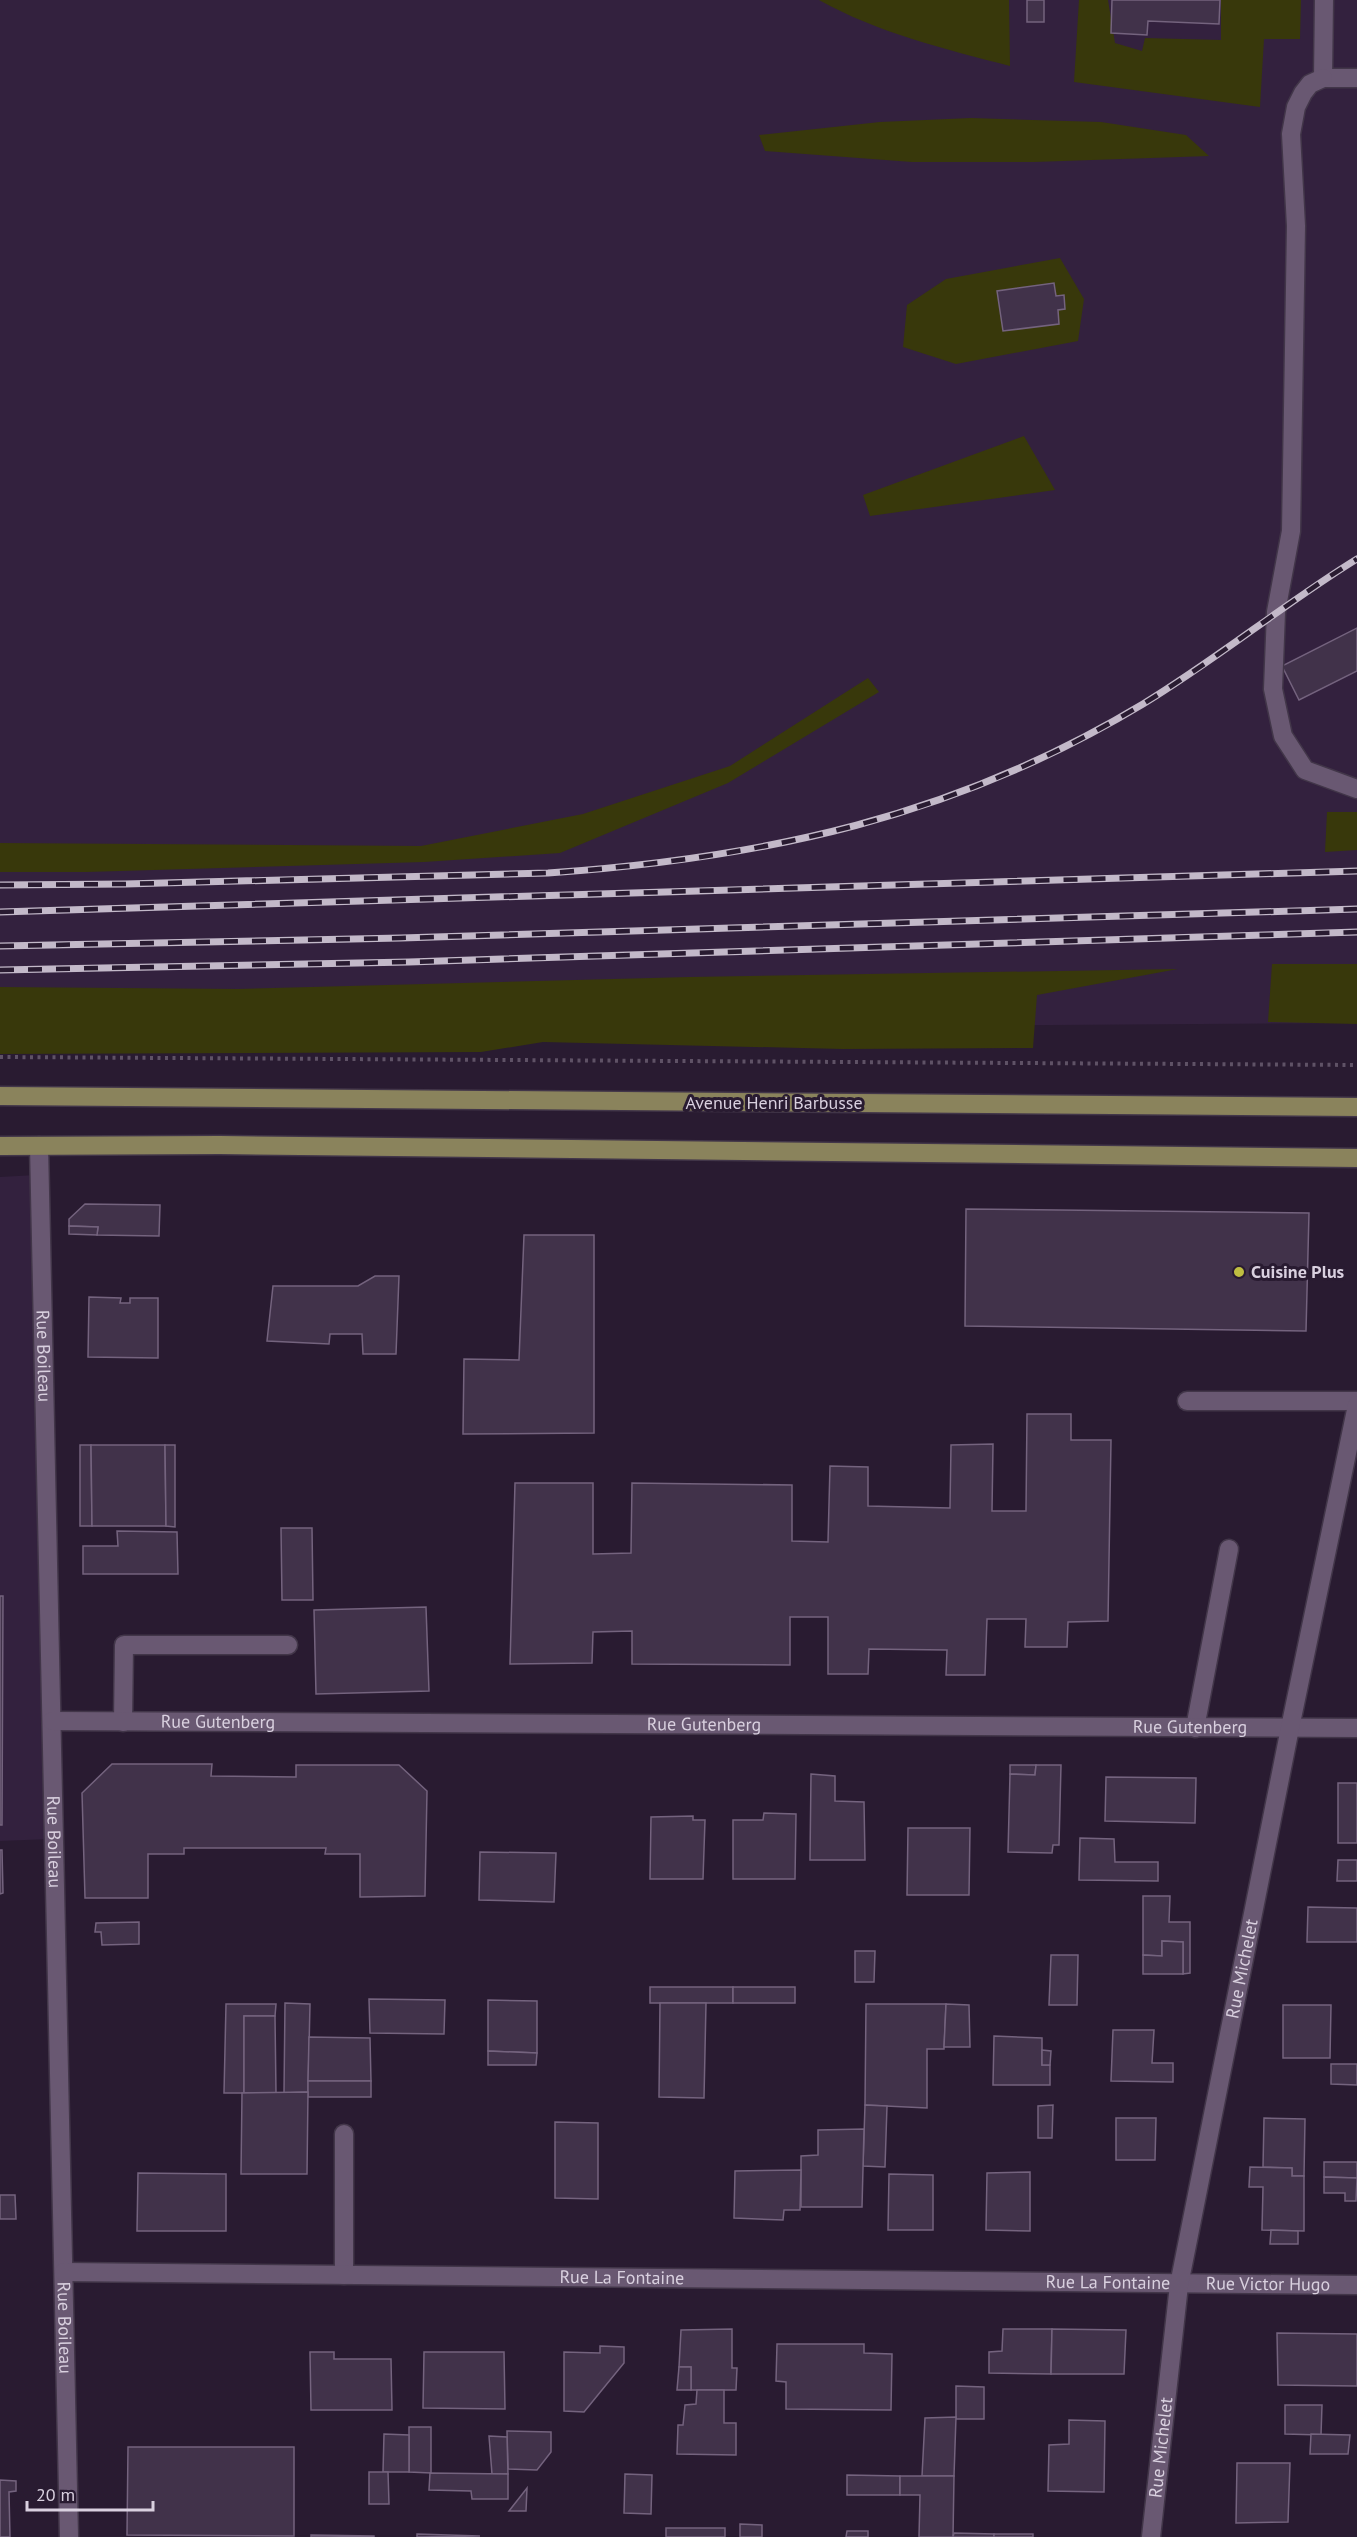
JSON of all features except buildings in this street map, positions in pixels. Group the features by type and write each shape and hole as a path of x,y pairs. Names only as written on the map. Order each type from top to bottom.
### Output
{"main road":[{"name":"Avenue Henri Barbusse","path":"0,1096 1357,1107"},
{"path":"0,1146 220,1145 1357,1158"}],"street":[{"path":"1323,78 1324,0"},
{"path":"1357,78 1323,78 1310,84 1296,106 1291,134 1290,151 1296,226 1291,531 1276,612 1273,690 1282,736 1305,770 1357,789"},
{"name":"Rue Boileau","path":"39,1146 69,2537"},
{"path":"1186,1401 1357,1401"},
{"name":"Rue Michelet","path":"1151,2537 1179,2285 1357,1406"},
{"path":"1195,1728 1229,1550"},
{"path":"123,1722 124,1645 288,1645"},
{"name":"Rue Gutenberg","path":"52,1721 1357,1728"},
{"path":"344,2134 344,2275"},
{"name":"Rue La Fontaine","path":"64,2272 1179,2285"},
{"name":"Rue Victor Hugo","path":"1179,2285 1357,2285"}],"path":[{"path":"0,1057 1357,1065"}],"shaded area":[{"path":"0,0 1357,0 1357,1023 0,1032"},
{"path":"819,0 1009,0 1010,66 888,31 841,12"},
{"path":"1079,0 1108,0 1115,43 1142,51 1145,38 1221,40 1221,0 1301,0 1300,39 1264,39 1260,107 1074,82"},
{"path":"971,118 1101,122 1186,135 1209,156 1034,162 912,162 765,151 759,135 880,122"},
{"path":"1060,258 1084,299 1078,341 956,364 903,347 907,305 946,279"},
{"path":"1024,436 1055,490 870,516 863,495"},
{"path":"868,678 879,692 728,783 560,853 424,862 86,872 0,872 0,843 421,846 583,814 730,766"},
{"path":"1327,812 1357,812 1357,850 1325,852"},
{"path":"1272,964 1357,964 1357,1024 1268,1022"},
{"path":"1178,969 1037,995 1033,1048 843,1049 543,1042 481,1052 0,1054 0,987 238,989 690,977"},
{"path":"36,1175 50,1839 0,1841 0,1177"}],"railway":[{"path":"0,885 548,873 628,866 782,843 856,825 929,803 1001,776 1072,743 1170,687 1357,559"},
{"path":"0,912 1357,871"},
{"path":"0,946 401,938 1357,909"},
{"path":"0,970 409,962 1357,932"}],"place":[{"name":"Cuisine Plus","path":"1239,1272"}]}
